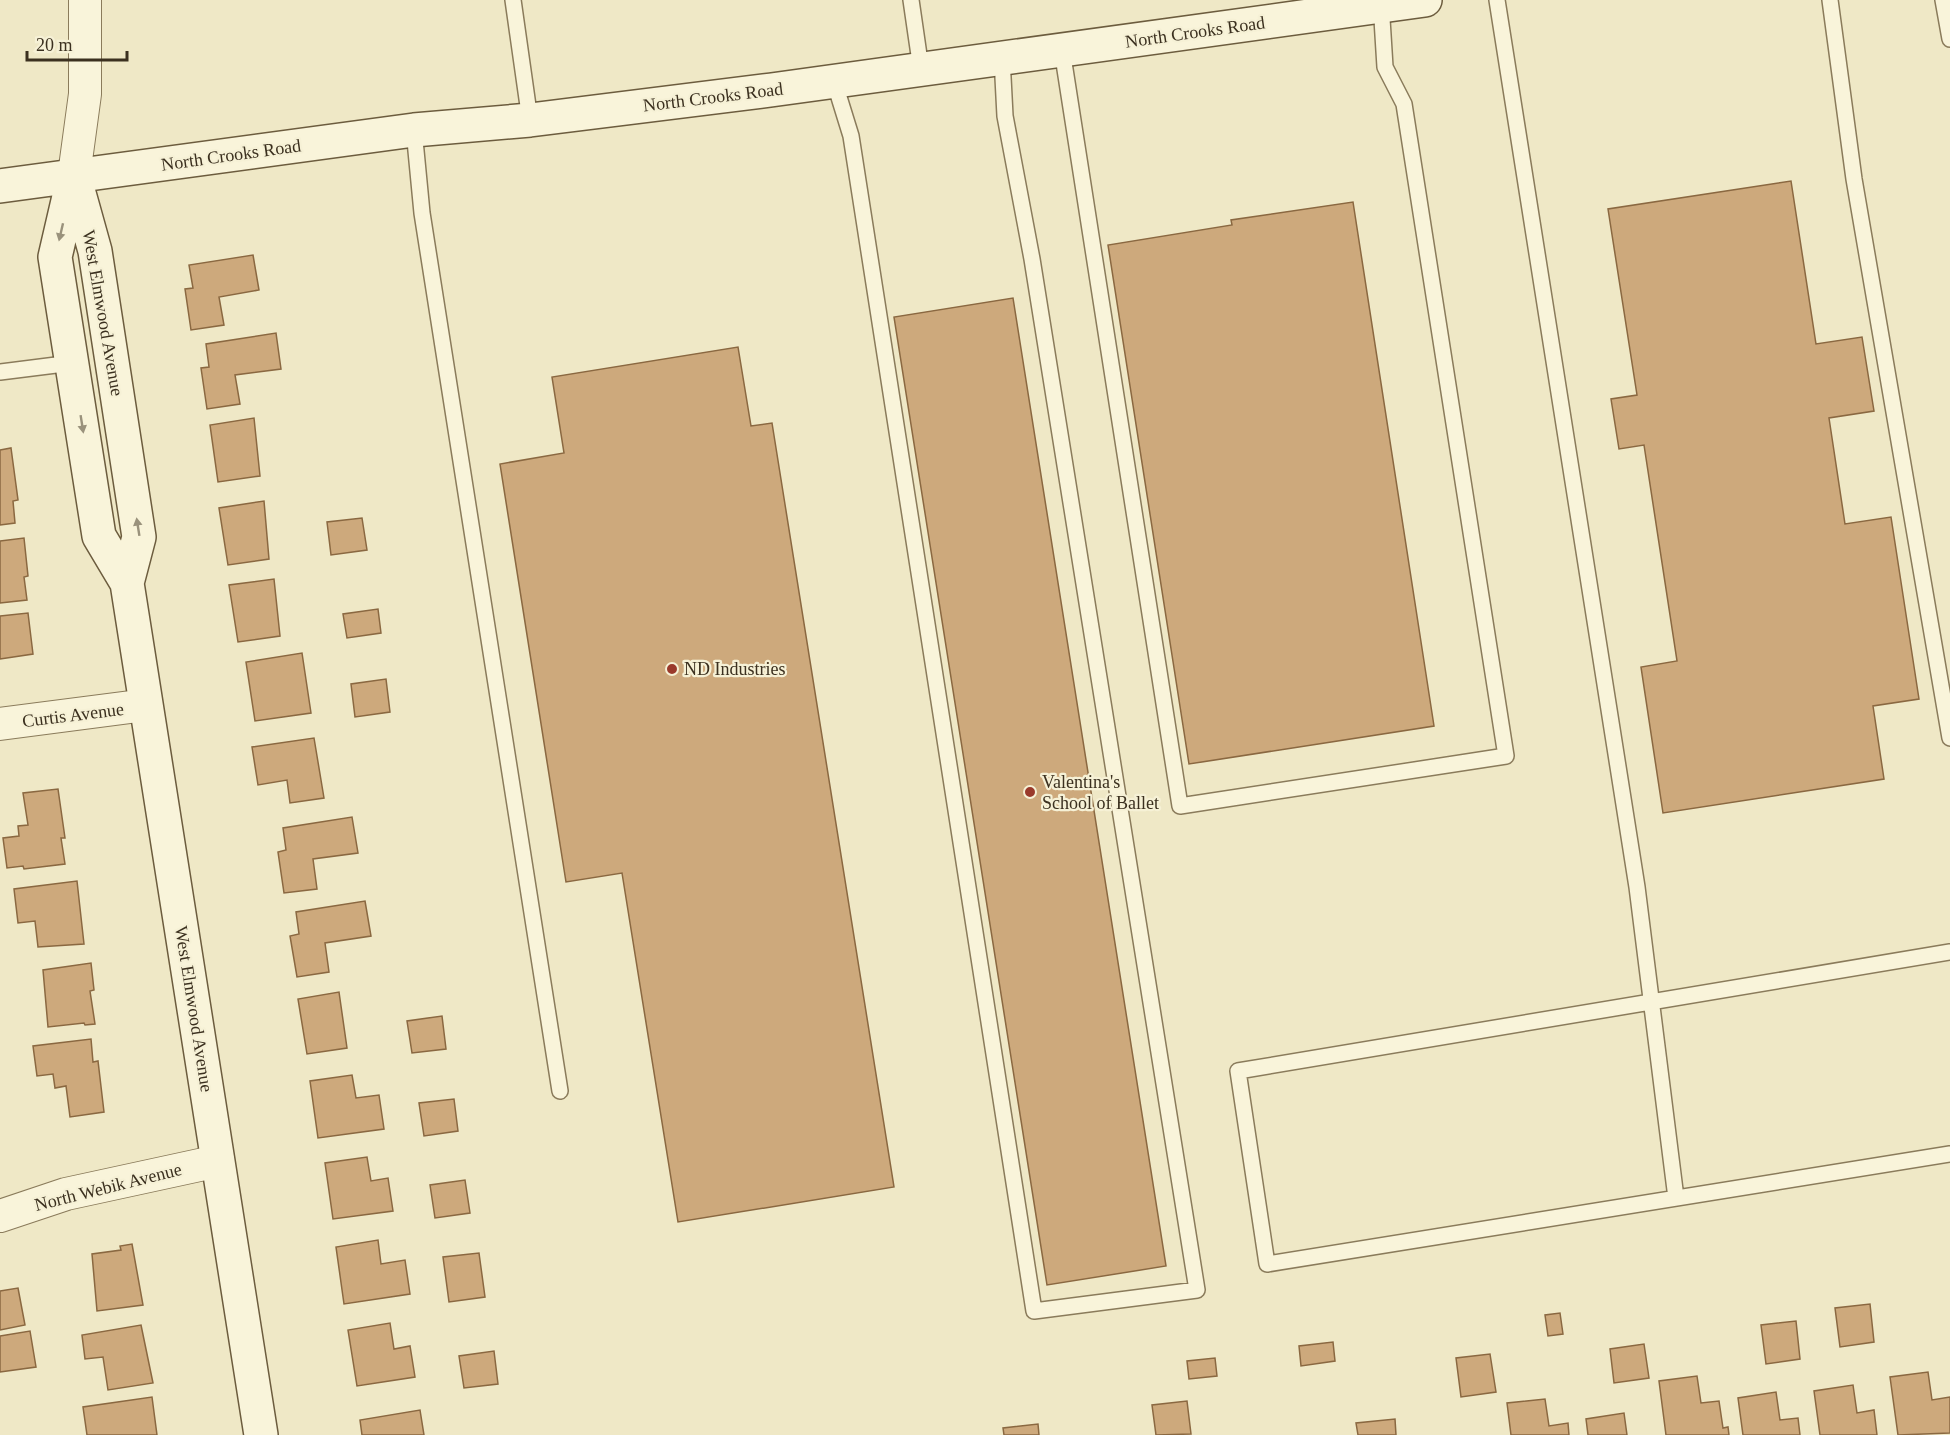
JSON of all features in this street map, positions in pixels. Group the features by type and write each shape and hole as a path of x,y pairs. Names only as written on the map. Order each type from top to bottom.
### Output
{"street":[{"path":"74,175 85,94 86,0"},
{"name":"North Crooks Road","path":"0,186 414,130 530,120 834,81 1381,3 1425,0"},
{"name":"West Elmwood Avenue","path":"74,175 56,256 99,536 127,583 261,1435"},
{"name":"West Elmwood Avenue","path":"74,175 95,251 139,537 127,583"},
{"name":"Curtis Avenue","path":"0,724 146,705"},
{"name":"North Webik Avenue","path":"0,1216 66,1194 218,1161"}],"lane":[{"path":"513,0 530,120"},
{"path":"911,0 921,69"},
{"path":"1497,0 1637,887 1676,1198"},
{"path":"1830,0 1854,179 1950,738"},
{"path":"1943,0 1950,39"},
{"path":"1062,50 1180,807 1506,756 1404,104 1385,67 1381,3"},
{"path":"834,81 851,136 1035,1311 1197,1290 1032,259 1005,116 1002,58"},
{"path":"414,130 424,225 560,1091"},
{"path":"0,372 72,363"},
{"path":"1950,952 1238,1071 1267,1264 1950,1154"}],"building":[{"path":"1791,181 1816,344 1862,337 1874,411 1829,418 1845,524 1891,517 1919,699 1873,706 1884,779 1663,813 1641,667 1677,661 1644,445 1619,449 1611,399 1637,395 1608,209"},
{"path":"1353,202 1434,726 1189,764 1108,245 1232,225 1231,220"},
{"path":"253,255 259,290 219,297 224,325 191,330 185,289 193,288 189,265"},
{"name":"Valentina's School of Ballet","path":"1013,298 1166,1266 1047,1285 894,317"},
{"path":"276,333 281,369 235,375 240,404 207,409 201,368 209,367 206,344"},
{"name":"ND Industries","path":"738,347 751,426 772,423 894,1187 678,1222 622,873 566,882 500,464 564,453 552,377"},
{"path":"254,418 260,476 218,482 210,425"},
{"path":"11,448 18,500 13,501 15,523 0,525 0,450"},
{"path":"264,501 269,559 228,565 219,508"},
{"path":"362,518 367,550 331,555 327,522"},
{"path":"24,538 28,576 24,577 27,600 0,603 0,541"},
{"path":"274,579 280,636 238,642 229,585"},
{"path":"378,609 381,633 347,638 343,614"},
{"path":"28,613 33,654 0,659 0,616"},
{"path":"302,653 311,713 255,721 246,662"},
{"path":"386,679 390,712 355,717 351,684"},
{"path":"314,738 324,798 290,803 287,780 258,785 252,747"},
{"path":"58,789 65,838 61,838 65,864 24,869 23,866 7,868 3,838 19,836 18,826 28,825 23,793"},
{"path":"352,817 358,853 313,859 317,889 284,893 278,852 286,850 283,828"},
{"path":"77,881 84,944 38,947 35,921 18,923 14,889"},
{"path":"365,901 371,936 325,943 329,972 297,977 290,936 299,934 296,912"},
{"path":"91,963 94,990 90,991 95,1024 48,1027 43,970"},
{"path":"339,992 347,1048 307,1054 298,999"},
{"path":"442,1016 446,1049 412,1053 407,1021"},
{"path":"91,1039 93,1062 98,1061 104,1112 70,1117 66,1086 55,1088 53,1074 37,1076 33,1046"},
{"path":"352,1075 356,1098 379,1095 384,1129 318,1138 310,1081"},
{"path":"454,1099 458,1131 424,1136 419,1103"},
{"path":"367,1157 371,1181 388,1178 393,1211 333,1219 325,1163"},
{"path":"465,1180 470,1213 435,1218 430,1185"},
{"path":"378,1240 381,1264 405,1260 410,1294 344,1304 336,1247"},
{"path":"132,1244 143,1305 97,1311 92,1254 121,1250 120,1246"},
{"path":"479,1253 485,1297 449,1302 443,1257"},
{"path":"18,1288 25,1325 0,1330 0,1291"},
{"path":"1870,1304 1874,1342 1840,1347 1835,1308"},
{"path":"1560,1313 1563,1334 1548,1336 1545,1315"},
{"path":"1796,1321 1800,1359 1766,1364 1761,1325"},
{"path":"390,1323 394,1349 410,1346 415,1377 357,1386 348,1330"},
{"path":"141,1325 153,1383 108,1390 103,1357 85,1359 82,1335"},
{"path":"30,1331 36,1367 0,1372 0,1336"},
{"path":"1333,1342 1335,1361 1301,1366 1299,1346"},
{"path":"1644,1344 1649,1378 1614,1383 1610,1349"},
{"path":"494,1351 498,1384 464,1388 459,1356"},
{"path":"1490,1354 1496,1392 1461,1397 1456,1358"},
{"path":"1215,1358 1217,1376 1189,1379 1187,1361"},
{"path":"1928,1372 1932,1400 1950,1397 1950,1433 1898,1435 1890,1377"},
{"path":"1697,1376 1701,1403 1719,1401 1723,1428 1728,1427 1729,1435 1666,1435 1659,1381"},
{"path":"1853,1385 1857,1413 1874,1410 1877,1435 1820,1435 1814,1391"},
{"path":"1776,1392 1780,1420 1798,1418 1800,1435 1743,1435 1738,1398"},
{"path":"152,1397 157,1435 87,1435 83,1407"},
{"path":"1545,1399 1549,1426 1568,1423 1569,1435 1511,1435 1507,1403"},
{"path":"1187,1401 1191,1434 1156,1435 1152,1405"},
{"path":"420,1410 424,1435 362,1435 360,1420"},
{"path":"1624,1413 1627,1435 1588,1435 1586,1419"},
{"path":"1395,1419 1396,1435 1358,1435 1356,1423"},
{"path":"1038,1424 1039,1435 1004,1435 1003,1428"}],"place":[{"name":"ND Industries","path":"672,669"},
{"name":"Valentina's School of Ballet","path":"1030,792"}]}
